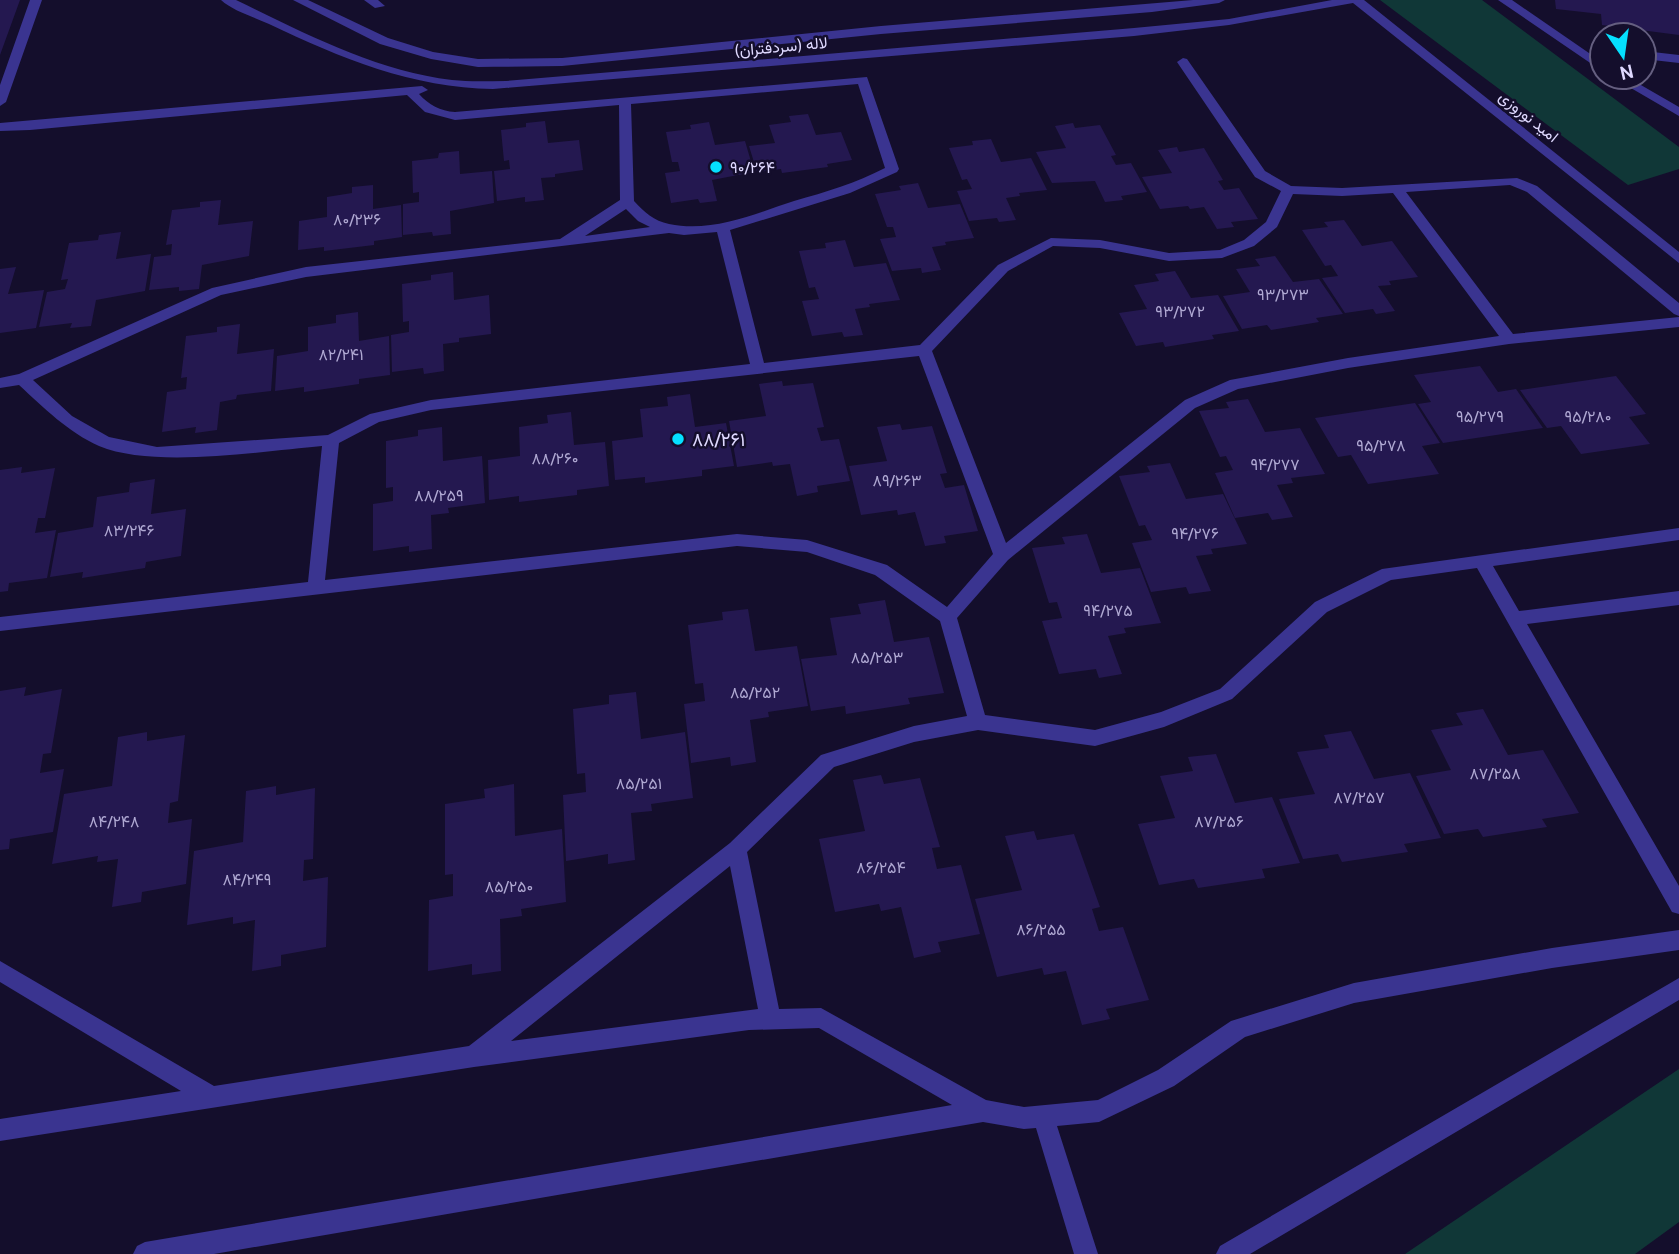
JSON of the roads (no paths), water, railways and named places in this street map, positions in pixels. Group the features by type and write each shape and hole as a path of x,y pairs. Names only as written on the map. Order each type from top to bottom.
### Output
{"street":[{"path":"0,80 28,0"},
{"path":"0,102 36,0"},
{"name":"لاله (سردفتران)","path":"227,0 279,25 371,62 415,76 452,84 506,85 1229,22 1351,0"},
{"name":"لاله (سردفتران)","path":"299,0 384,41 431,55 478,63 562,62 881,30 1152,9 1220,0"},
{"path":"319,10 338,0"},
{"name":"امید نوروزی","path":"1357,0 1679,259"},
{"path":"1504,0 1588,59"},
{"path":"881,30 892,52"},
{"path":"1575,50 1588,51"},
{"path":"410,91 415,76 431,55"},
{"path":"1658,57 1679,59"},
{"path":"1183,62 1260,174 1288,190 1342,192 1513,181 1532,188 1679,311"},
{"path":"0,383 22,379 217,291 306,272 667,229 723,229 869,182 891,169 863,80 443,115 423,107 410,91"},
{"path":"0,127 506,85"},
{"path":"1642,91 1679,112"},
{"path":"625,101 627,202 642,218 667,229"},
{"path":"1396,188 1508,339"},
{"path":"22,379 66,420 105,442 157,453 331,440 375,418 431,405 924,350 1003,268 1051,242 1100,244 1169,257 1222,254 1249,243 1272,224 1288,190"},
{"path":"564,243 627,202"},
{"path":"723,229 758,367"},
{"path":"948,617 1002,555 1191,404 1235,384 1348,363 1508,339 1679,322"},
{"path":"924,350 1002,555"},
{"path":"316,588 331,440"},
{"path":"474,1056 737,849 828,761 914,734 978,722 1095,738 1164,719 1226,694 1321,607 1388,574 1679,534"},
{"path":"0,624 737,540 807,547 881,570 948,617 978,722"},
{"path":"1481,561 1679,905"},
{"path":"1514,619 1679,598"},
{"path":"737,849 770,1019"},
{"path":"145,1254 982,1111 1024,1118 1099,1111 1166,1078 1239,1028 1354,993 1552,958 1679,940"},
{"path":"0,971 212,1097"},
{"path":"1228,1254 1679,988"},
{"path":"0,1130 474,1056 770,1019 821,1018 982,1111"},
{"path":"1043,1116 1086,1254"}],"place":[{"name":"۹۰/۲۶۴","path":"716,167"},
{"name":"۸۸/۲۶۱","path":"678,439"}]}
